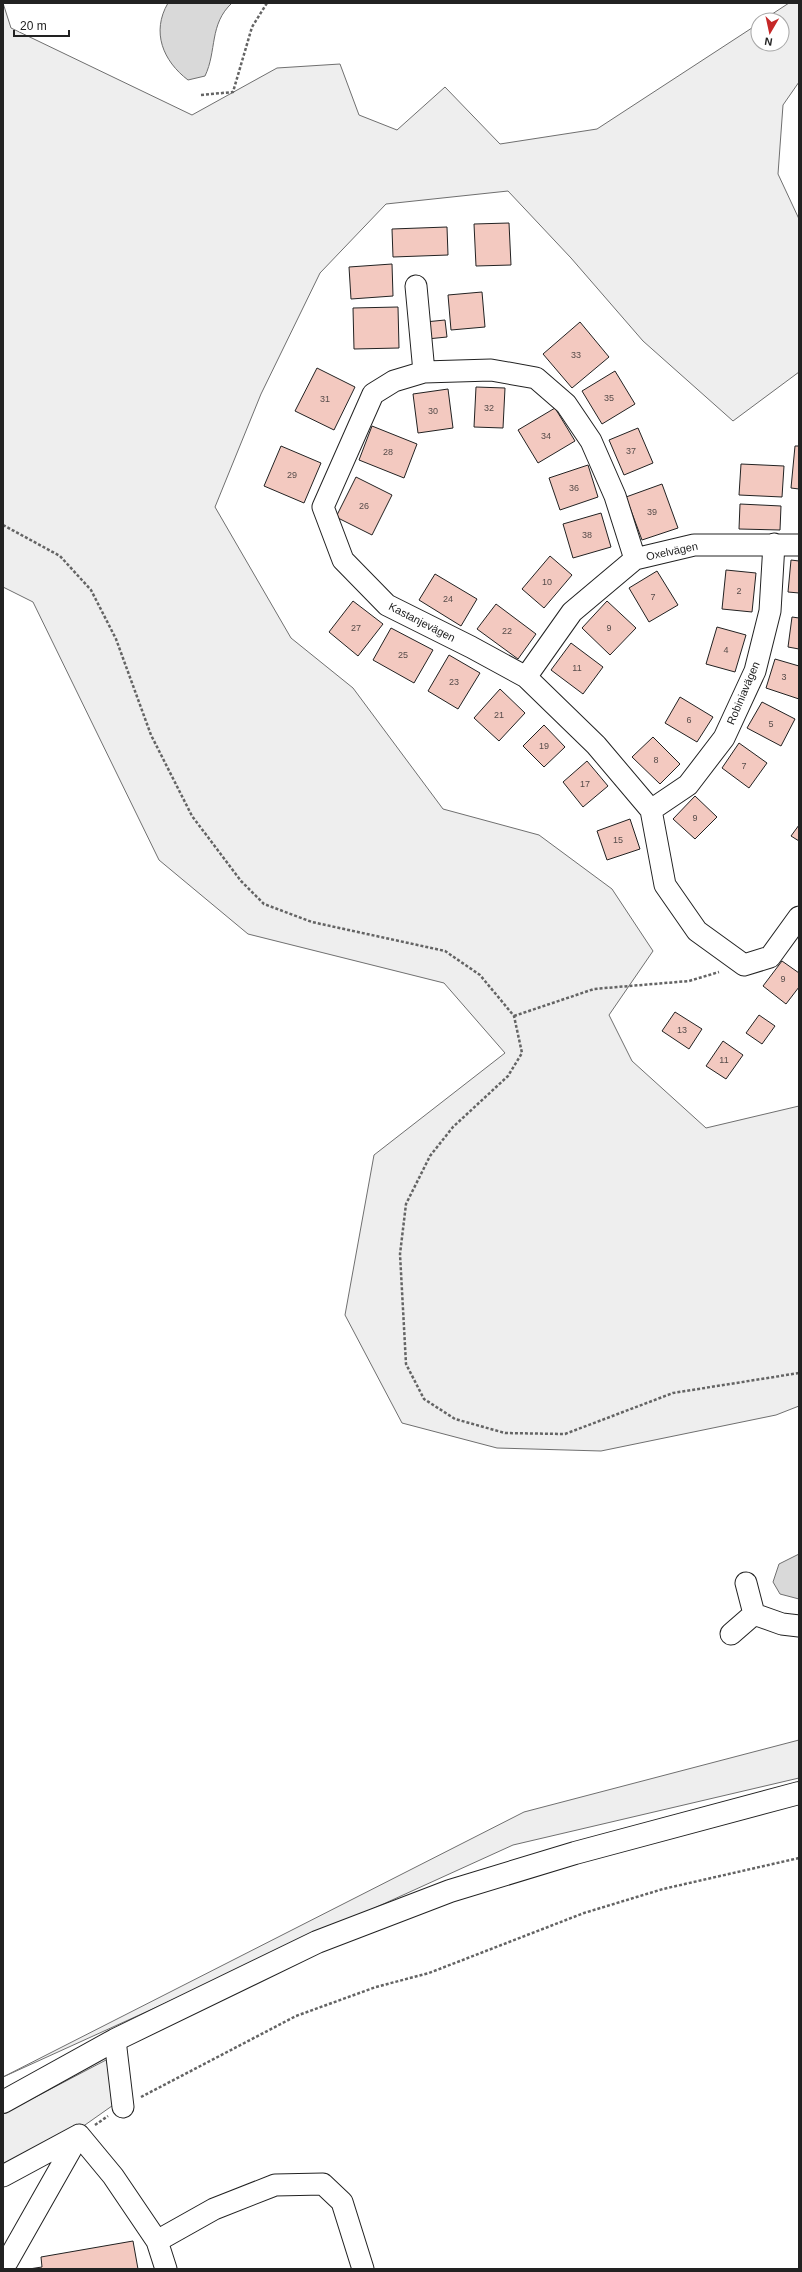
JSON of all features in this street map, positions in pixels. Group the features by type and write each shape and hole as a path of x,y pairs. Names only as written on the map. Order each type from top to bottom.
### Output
{"main road":[{"path":"3,2102 115,2040 317,1942 450,1891 574,1853 799,1793"}],"street":[{"path":"416,286 424,372"},
{"name":"Kastanjevägen","path":"635,559 615,496 591,441 566,404 536,378 491,370 424,372 394,380 373,394 323,507 343,560 387,605 471,647 526,677 596,745 651,810 665,885 697,931 744,965"},
{"name":"Robiniavägen","path":"651,810 688,785 724,738 755,672 770,611 774,544"},
{"name":"Oxelvägen","path":"526,677 572,612 635,559 694,545 799,545"},
{"path":"744,965 770,957 799,917"},
{"path":"746,1582 754,1614"},
{"path":"754,1614 782,1624 799,1626"},
{"path":"732,1634 754,1614"},
{"path":"115,2040 122,2107"},
{"path":"3,2176 79,2135"},
{"path":"79,2135 113,2176 157,2241 166,2269"},
{"path":"3,2263 7,2262 79,2135"},
{"path":"157,2241 214,2209 275,2185 323,2184 342,2202 363,2269"}],"path":[{"path":"201,95 233,92 252,26 267,3"},
{"path":"3,525 60,556 91,590 116,639 151,735 192,816 240,881 264,904 312,922 445,951 480,975 514,1016 522,1053 508,1076 453,1127 430,1156 406,1204 400,1254 406,1364 424,1399 455,1419 504,1433 565,1434 673,1394 799,1373"},
{"path":"514,1016 594,989 689,981 744,965"},
{"path":"79,2135 122,2107 296,2016 376,1986 428,1973 584,1912 664,1889 799,1858"}],"shaded area":[{"path":"3,3 11,28 192,115 277,68 340,64 359,115 397,130 445,87 500,144 597,129 750,29 750,52 790,52 790,12 775,12 789,3 799,3 799,82 783,105 778,174 799,219 799,372 733,421 643,341 571,258 508,191 386,204 320,273 261,394 215,507 291,638 353,688 443,809 539,835 612,889 653,951 609,1015 632,1061 706,1128 799,1106 799,1406 776,1415 601,1451 497,1448 402,1423 345,1315 374,1155 505,1053 444,983 248,934 159,860 33,602 3,587"},
{"path":"168,3 232,3 220,20 214,38 209,67 205,76 188,80 179,72 166,55 160,35 160,25"},
{"path":"799,1554 799,1599 780,1594 773,1582 779,1564"},
{"path":"799,1740 799,1778 513,1845 3,2077 524,1812"},
{"path":"106,2060 119,2101 75,2132 3,2168 3,2114"}],"building":[{"path":"509,223 511,265 476,266 474,224"},
{"path":"447,227 448,255 393,257 392,229"},
{"path":"392,264 393,296 351,299 349,267"},
{"path":"482,292 485,327 451,330 448,295"},
{"path":"398,307 399,348 354,349 353,308"},
{"path":"445,320 447,337 427,339 425,322"},
{"path":"580,322 609,357 572,388 543,354"},
{"path":"317,368 355,387 334,430 295,411"},
{"path":"615,371 635,404 602,424 582,391"},
{"path":"476,387 505,388 503,428 474,427"},
{"path":"448,389 453,428 418,433 413,394"},
{"path":"555,408 575,441 538,463 518,430"},
{"path":"372,426 417,444 404,478 359,460"},
{"path":"638,428 653,463 624,475 609,440"},
{"path":"281,446 321,463 304,503 264,486"},
{"path":"795,446 799,446 799,489 791,488"},
{"path":"741,464 784,466 782,497 739,495"},
{"path":"588,465 598,497 560,510 549,478"},
{"path":"356,477 392,495 372,535 336,517"},
{"path":"662,484 678,528 642,540 626,497"},
{"path":"740,504 781,506 780,530 739,529"},
{"path":"601,513 611,547 573,558 563,524"},
{"path":"550,556 572,575 544,608 522,589"},
{"path":"791,560 799,561 799,593 788,592"},
{"path":"726,570 756,573 752,612 722,609"},
{"path":"657,571 678,605 649,622 629,588"},
{"path":"435,574 477,599 461,626 419,600"},
{"path":"353,601 383,624 358,656 329,632"},
{"path":"607,601 636,628 610,655 582,628"},
{"path":"496,604 536,634 518,659 477,629"},
{"path":"792,617 799,618 799,649 788,647"},
{"path":"717,627 746,635 735,672 706,664"},
{"path":"391,628 433,650 414,683 373,660"},
{"path":"571,643 603,667 583,694 551,670"},
{"path":"449,655 480,673 458,709 428,691"},
{"path":"775,659 799,666 799,699 766,688"},
{"path":"500,689 525,713 499,741 474,718"},
{"path":"680,697 713,717 697,742 665,723"},
{"path":"762,702 795,719 781,746 747,728"},
{"path":"544,725 565,747 544,767 523,746"},
{"path":"653,737 680,764 660,784 632,757"},
{"path":"739,743 767,763 749,788 722,768"},
{"path":"587,761 608,786 583,807 563,782"},
{"path":"695,796 717,817 695,839 673,819"},
{"path":"630,819 640,849 607,860 597,831"},
{"path":"799,825 799,841 791,836"},
{"path":"782,961 799,973 799,987 786,1004 763,986"},
{"path":"675,1012 702,1029 689,1049 662,1031"},
{"path":"759,1015 775,1026 762,1044 746,1033"},
{"path":"723,1041 743,1055 726,1079 706,1066"},
{"path":"133,2241 138,2269 29,2269 42,2267 41,2257"}]}
